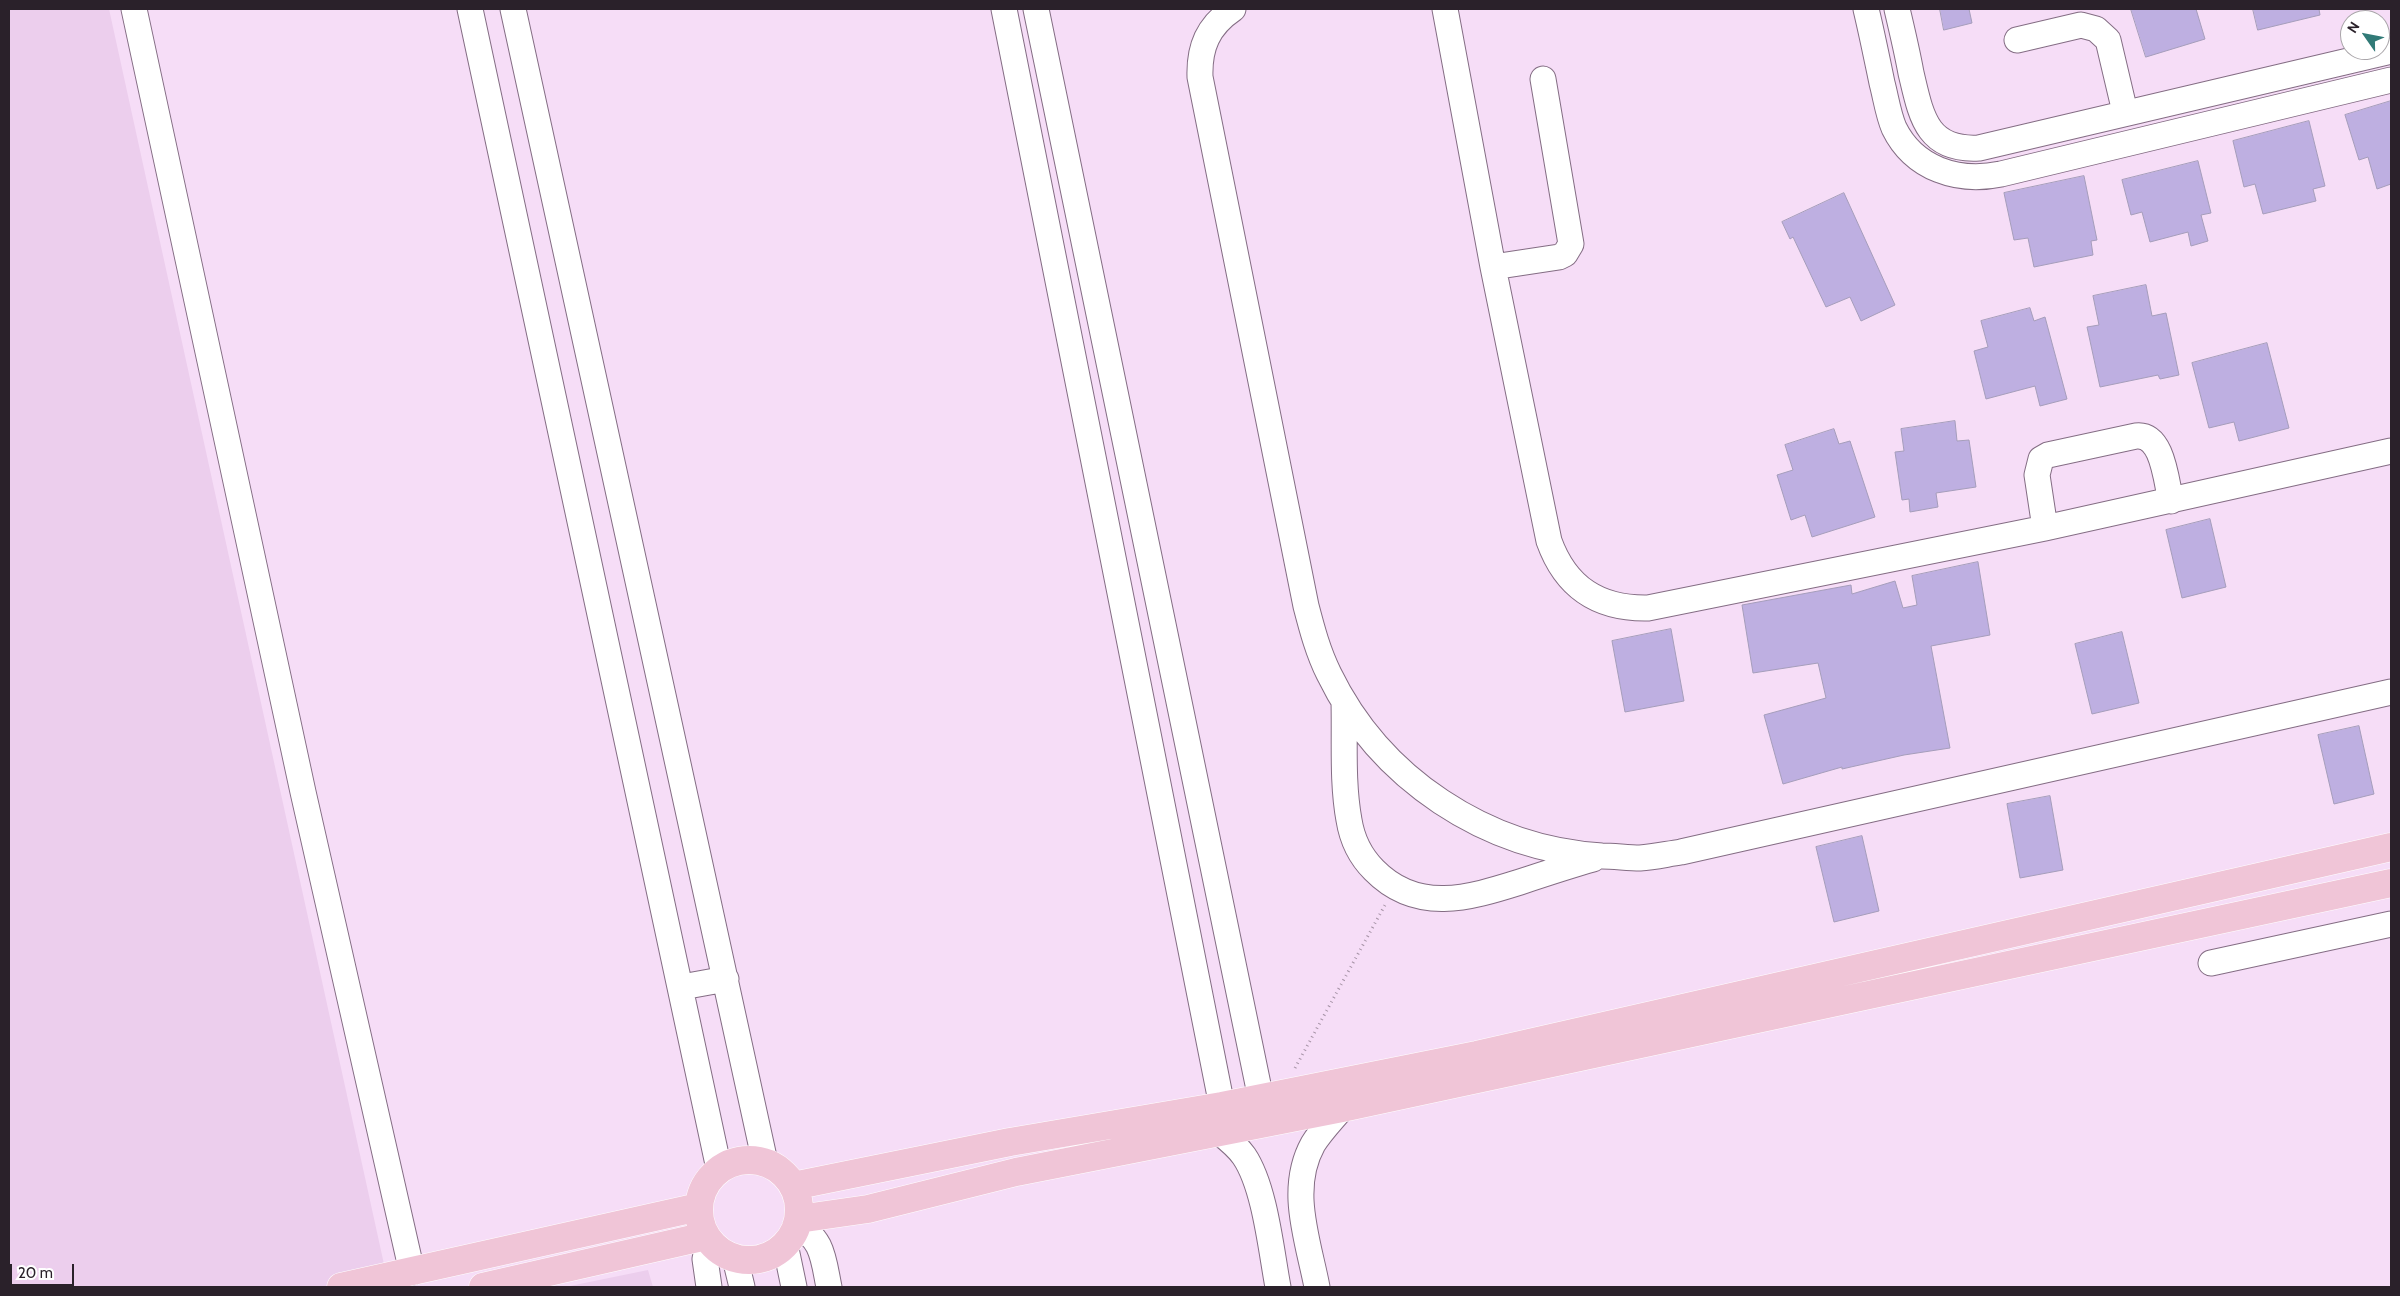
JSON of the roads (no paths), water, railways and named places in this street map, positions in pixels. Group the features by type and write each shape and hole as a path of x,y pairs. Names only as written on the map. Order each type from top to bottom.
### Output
{"main road":[{"path":"793,1186 1010,1142 1342,1108 1480,1067 2391,847"},
{"path":"792,1230 1221,1119 1270,1097 1480,1067 2391,883"},
{"path":"1010,1142 1016,1172"},
{"path":"741,1160 765,1162 776,1168 793,1186 798,1208 792,1230 774,1253 762,1258 748,1260 735,1258 720,1251 707,1238 699,1217 699,1207 705,1186 719,1169 741,1160"},
{"path":"341,1287 699,1207"},
{"path":"483,1287 707,1238"}],"street":[{"path":"134,9 303,792 412,1272"},
{"path":"470,9 682,987 719,1169"},
{"path":"1004,9 1221,1119 1252,1171 1262,1205 1278,1287"},
{"path":"1036,9 1270,1097"},
{"path":"1233,9 1220,18 1210,30 1202,45 1199,61 1200,77 1306,606 1316,643 1344,702 1363,730 1384,755 1434,798 1462,815 1522,842 1554,850 1639,858 1681,852 2391,692"},
{"path":"1445,9 1493,267 1549,541 1562,569 1584,591 1598,600 1614,606 1648,608 2045,528 2391,451"},
{"path":"1866,9 1889,114 1902,140 1912,152 1936,169 1968,177 2001,174 2391,80"},
{"path":"1897,9 1921,116 1932,132 1946,143 1968,149 1979,148 2391,50"},
{"path":"478,42 516,20 765,1162"},
{"path":"2017,40 2081,25 2096,30 2108,40 2125,112"},
{"path":"1493,267 1559,257 1565,254 1571,244 1543,79"},
{"path":"2045,528 2037,476 2041,459 2055,454 2136,436 2148,437 2157,445 2171,501"},
{"path":"1344,702 1347,804 1351,829 1360,852 1370,865 1395,887 1424,898 1455,899 1500,888 1602,856"},
{"path":"2211,963 2391,924"},
{"path":"682,987 726,979"},
{"path":"1317,1287 1299,1198 1306,1160 1314,1143 1342,1108"},
{"path":"1262,1205 1299,1198"},
{"path":"794,1287 792,1230 803,1230 816,1240 829,1287"},
{"path":"707,1238 705,1259 709,1287"},
{"path":"735,1258 742,1287"}]}
